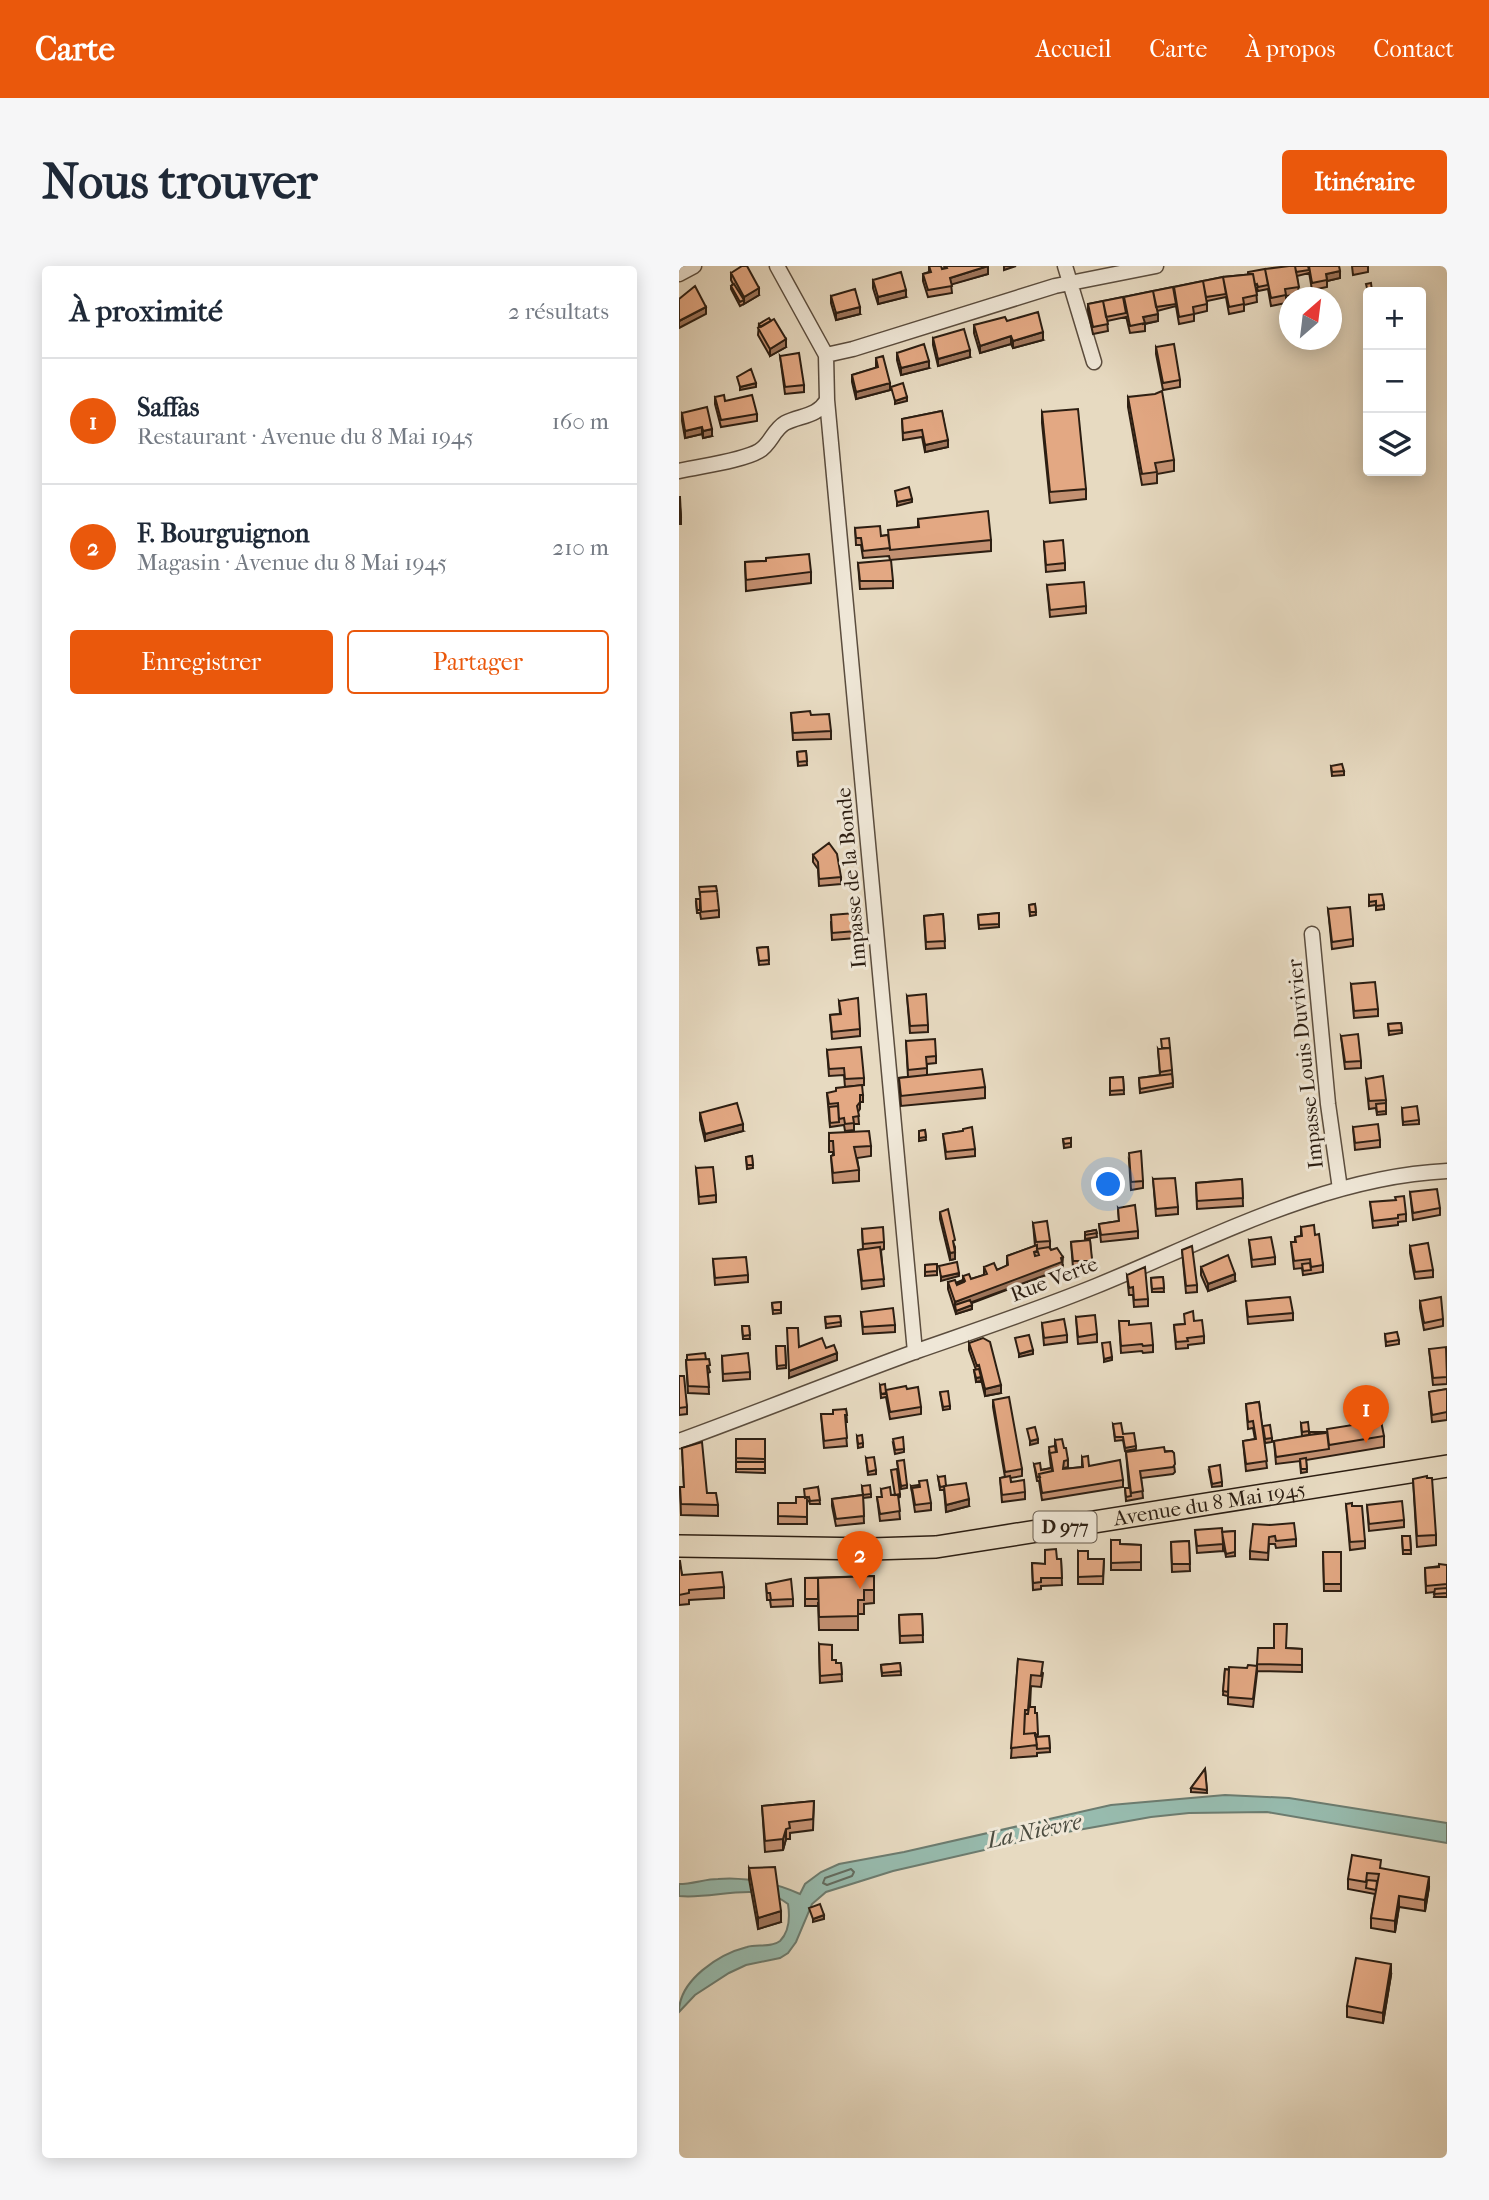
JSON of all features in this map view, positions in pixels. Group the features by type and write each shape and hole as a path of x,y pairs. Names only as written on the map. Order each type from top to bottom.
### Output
{"main road":[{"name":"Avenue du 8 Mai 1945","path":"679,1546 871,1549 936,1547 1447,1466"}],"street":[{"path":"679,274 694,266"},
{"path":"777,266 826,355 1069,283 1156,266"},
{"path":"1065,266 1094,362"},
{"name":"Impasse de la Bonde","path":"826,355 827,400 915,1352"},
{"path":"679,471 754,454 766,446 782,425 815,414 827,400"},
{"name":"Impasse Louis Duvivier","path":"1312,934 1328,1104 1340,1189"},
{"name":"Rue Verte","path":"679,1441 1096,1286 1224,1231 1340,1189 1426,1172 1447,1171"}],"water":[{"name":"La Nièvre","path":"1225,1795 1289,1798 1447,1823 1447,1843 1267,1812 1189,1813 1151,1817 1050,1835 893,1871 826,1892 812,1904 796,1942 788,1953 780,1958 746,1965 729,1973 695,1995 679,2012 686,1989 702,1970 736,1950 780,1941 787,1929 789,1914 788,1904 763,1893 679,1896 679,1884 713,1879 739,1879 770,1883 800,1894 805,1884 821,1872 839,1864 1111,1805"}],"building":[{"path":"747,266 759,288 744,297 731,273"},
{"path":"929,266 941,266 942,269 947,268 946,266 988,266 950,278 952,286 928,290 923,274 931,272"},
{"path":"1295,266 1299,287 1279,287 1279,296 1271,298 1265,269"},
{"path":"1295,266 1308,266 1309,270 1296,272"},
{"path":"1309,266 1339,266 1340,271 1326,274 1327,280 1312,283"},
{"path":"1265,269 1268,285 1258,287 1253,274 1248,272"},
{"path":"901,272 906,290 878,297 873,280"},
{"path":"1253,274 1257,295 1243,298 1244,304 1229,307 1223,277"},
{"path":"1223,277 1226,294 1206,297 1203,281"},
{"path":"1203,281 1207,304 1193,307 1194,314 1179,317 1174,287"},
{"path":"734,284 744,300 740,302 731,286"},
{"path":"695,286 706,307 679,321 679,299"},
{"path":"1173,287 1176,304 1156,307 1153,291"},
{"path":"855,289 860,307 836,313 831,296"},
{"path":"1153,291 1158,314 1143,317 1145,323 1130,326 1124,297"},
{"path":"1123,297 1126,313 1106,317 1103,301"},
{"path":"1103,301 1108,324 1093,327 1088,304"},
{"path":"1038,312 1043,332 1013,341 1011,336 980,346 974,325 1005,317 1007,321"},
{"path":"769,318 771,321 761,327 759,324"},
{"path":"774,319 786,339 770,349 758,328"},
{"path":"964,329 970,350 938,359 933,338"},
{"path":"924,344 929,361 901,368 897,353"},
{"path":"1174,344 1180,380 1163,383 1156,347"},
{"path":"799,353 804,385 785,387 780,356"},
{"path":"883,356 890,383 856,392 852,375 878,367 876,358"},
{"path":"751,369 756,383 740,387 737,377"},
{"path":"903,383 907,397 895,401 891,387"},
{"path":"1162,391 1174,460 1155,463 1157,472 1142,474 1128,397"},
{"path":"724,395 725,401 752,395 757,414 721,420 715,397"},
{"path":"707,407 712,429 703,431 702,427 685,431 682,413"},
{"path":"1078,409 1086,489 1050,492 1042,412"},
{"path":"942,411 948,440 925,445 922,430 903,433 902,419"},
{"path":"909,487 912,499 897,502 895,491"},
{"path":"988,511 991,540 890,550 888,530 919,527 918,519"},
{"path":"880,526 881,536 888,535 890,548 863,551 861,538 856,538 855,528"},
{"path":"1063,540 1065,563 1046,565 1044,542"},
{"path":"809,554 811,572 746,580 745,562"},
{"path":"891,560 893,581 860,581 858,563"},
{"path":"1084,582 1086,606 1050,610 1047,585"},
{"path":"810,711 811,715 829,714 831,731 793,733 791,713"},
{"path":"806,751 807,761 798,762 797,752"},
{"path":"1342,764 1344,771 1332,772 1331,766"},
{"path":"829,843 837,854 841,877 819,879 818,862 813,855"},
{"path":"716,886 717,891 700,892 700,896 699,887"},
{"path":"717,891 719,910 701,912 700,892"},
{"path":"1382,894 1384,905 1376,906 1376,901 1369,902 1369,895"},
{"path":"696,899 700,899 700,910 697,910"},
{"path":"1035,904 1036,912 1030,912 1029,905"},
{"path":"1350,907 1353,939 1332,942 1328,909"},
{"path":"855,913 856,931 832,933 831,915"},
{"path":"999,913 999,924 979,925 978,915"},
{"path":"943,914 945,941 926,942 924,916"},
{"path":"768,947 769,960 759,961 757,948"},
{"path":"1375,982 1378,1009 1354,1011 1351,984"},
{"path":"926,994 928,1025 910,1026 907,996"},
{"path":"858,998 860,1029 832,1032 830,1015 841,1014 839,1001"},
{"path":"1401,1023 1402,1030 1389,1031 1388,1024"},
{"path":"1358,1034 1361,1061 1345,1062 1341,1036"},
{"path":"1169,1038 1170,1048 1162,1048 1161,1039"},
{"path":"935,1039 936,1056 926,1057 927,1068 908,1070 906,1041"},
{"path":"861,1047 864,1078 845,1079 844,1068 829,1069 827,1050"},
{"path":"1170,1048 1172,1070 1160,1072 1158,1049"},
{"path":"982,1069 985,1087 901,1096 899,1078"},
{"path":"1172,1074 1173,1083 1140,1089 1139,1078"},
{"path":"1383,1076 1386,1100 1369,1101 1366,1079"},
{"path":"1123,1077 1124,1090 1110,1091 1110,1078"},
{"path":"862,1085 863,1095 860,1095 857,1106 859,1116 853,1117 854,1123 845,1124 844,1118 839,1119 838,1103 829,1104 827,1093 836,1091 836,1088"},
{"path":"737,1103 743,1124 705,1134 700,1113"},
{"path":"1386,1103 1386,1111 1377,1112 1376,1104"},
{"path":"838,1106 839,1122 830,1123 829,1107"},
{"path":"1417,1106 1419,1120 1403,1122 1402,1108"},
{"path":"1378,1124 1380,1140 1355,1143 1353,1127"},
{"path":"972,1127 975,1149 946,1152 943,1134"},
{"path":"925,1130 926,1137 919,1138 919,1131"},
{"path":"869,1131 871,1146 854,1147 859,1170 833,1173 833,1141 829,1141 829,1133"},
{"path":"1071,1138 1071,1143 1064,1144 1063,1139"},
{"path":"1141,1151 1143,1181 1131,1182 1129,1153"},
{"path":"752,1156 753,1165 747,1165 746,1157"},
{"path":"713,1167 716,1195 699,1197 696,1168"},
{"path":"1175,1178 1178,1207 1156,1209 1153,1179"},
{"path":"1242,1179 1243,1198 1197,1201 1196,1183"},
{"path":"1437,1189 1440,1208 1413,1213 1410,1192"},
{"path":"1404,1196 1406,1214 1398,1215 1398,1218 1373,1221 1370,1202 1396,1200 1395,1197"},
{"path":"1135,1205 1138,1231 1101,1235 1099,1224 1119,1221 1118,1208"},
{"path":"948,1209 955,1240 955,1252 950,1253 940,1212"},
{"path":"1047,1221 1050,1241 1036,1242 1033,1223"},
{"path":"1314,1225 1315,1235 1319,1234 1323,1265 1311,1267 1310,1259 1294,1261 1291,1242 1296,1242 1295,1237 1302,1236 1301,1227"},
{"path":"883,1227 884,1242 863,1244 862,1229"},
{"path":"1096,1230 1097,1233 1085,1235 1085,1232"},
{"path":"1271,1237 1275,1257 1252,1260 1249,1240"},
{"path":"1090,1240 1092,1259 1073,1261 1071,1242"},
{"path":"1428,1243 1433,1270 1415,1272 1410,1246"},
{"path":"1037,1245 1037,1249 1057,1248 1063,1257 1062,1262 955,1302 948,1282 955,1280 957,1285 965,1281 963,1276 969,1274 971,1279 987,1274 984,1267 994,1263 997,1270 1008,1265 1007,1256"},
{"path":"1192,1246 1197,1285 1186,1286 1182,1250"},
{"path":"880,1247 884,1279 862,1281 858,1250"},
{"path":"1228,1255 1235,1274 1208,1284 1201,1267"},
{"path":"746,1257 748,1275 715,1278 713,1259"},
{"path":"957,1262 959,1273 941,1277 939,1266"},
{"path":"1310,1263 1311,1270 1303,1271 1302,1264"},
{"path":"937,1264 937,1271 925,1272 925,1265"},
{"path":"1145,1267 1148,1299 1134,1300 1133,1287 1129,1288 1127,1275"},
{"path":"1163,1277 1164,1288 1152,1289 1151,1278"},
{"path":"1290,1297 1293,1313 1248,1317 1246,1301"},
{"path":"1441,1297 1443,1319 1424,1323 1420,1301"},
{"path":"970,1300 972,1305 956,1311 955,1305"},
{"path":"781,1302 781,1310 773,1310 772,1303"},
{"path":"893,1308 895,1325 863,1327 861,1312"},
{"path":"1193,1311 1194,1321 1202,1320 1204,1336 1176,1342 1174,1325 1185,1324 1184,1314"},
{"path":"1095,1315 1097,1334 1078,1337 1076,1317"},
{"path":"840,1316 841,1322 826,1324 825,1317"},
{"path":"1064,1319 1067,1335 1044,1338 1042,1323"},
{"path":"1119,1321 1129,1321 1129,1325 1151,1323 1153,1345 1121,1346"},
{"path":"742,1326 749,1326 750,1335 743,1336"},
{"path":"787,1328 798,1328 799,1347 822,1338 826,1348 834,1345 837,1353 789,1371"},
{"path":"1397,1332 1399,1340 1386,1342 1385,1334"},
{"path":"1029,1335 1033,1350 1019,1354 1015,1338"},
{"path":"983,1338 990,1342 1001,1385 985,1389 979,1365 977,1366 969,1343"},
{"path":"1110,1342 1112,1357 1104,1359 1102,1343"},
{"path":"776,1346 785,1346 786,1365 777,1366"},
{"path":"1446,1347 1447,1377 1433,1378 1429,1349"},
{"path":"705,1353 706,1359 687,1360 687,1355"},
{"path":"748,1353 750,1372 723,1374 722,1356"},
{"path":"709,1359 709,1387 688,1386 686,1360"},
{"path":"979,1369 981,1377 976,1378 974,1370"},
{"path":"679,1376 684,1376 687,1407 679,1408"},
{"path":"885,1384 886,1393 881,1394 880,1385"},
{"path":"906,1386 907,1389 918,1387 921,1407 890,1412 886,1390"},
{"path":"1447,1389 1447,1412 1432,1415 1429,1392"},
{"path":"948,1391 950,1406 943,1407 940,1392"},
{"path":"1009,1397 1022,1469 1005,1472 993,1400"},
{"path":"1259,1402 1267,1461 1246,1464 1243,1441 1256,1439 1253,1421 1248,1422 1246,1404"},
{"path":"846,1409 847,1438 824,1441 821,1414 833,1414 833,1410"},
{"path":"1364,1409 1368,1423 1381,1421 1384,1436 1329,1445 1327,1429 1353,1425 1351,1410 1356,1410 1359,1415 1358,1410"},
{"path":"1308,1422 1309,1431 1302,1432 1301,1423"},
{"path":"1121,1423 1123,1434 1134,1433 1136,1446 1125,1448 1123,1437 1115,1437 1113,1424"},
{"path":"1270,1425 1272,1438 1265,1439 1263,1426"},
{"path":"1035,1427 1038,1439 1030,1441 1027,1429"},
{"path":"1309,1432 1325,1432 1325,1433 1310,1435"},
{"path":"1327,1432 1329,1449 1276,1457 1274,1441"},
{"path":"862,1435 863,1443 858,1444 857,1436"},
{"path":"903,1437 904,1449 895,1450 893,1439"},
{"path":"736,1439 765,1439 765,1459 736,1458"},
{"path":"1062,1439 1068,1460 1064,1461 1063,1469 1083,1467 1082,1457 1088,1456 1089,1466 1120,1460 1123,1480 1042,1493 1039,1474 1053,1471 1050,1453 1057,1452 1055,1440"},
{"path":"702,1442 707,1493 716,1493 718,1505 681,1504 680,1487 684,1487 682,1448"},
{"path":"1055,1446 1056,1452 1050,1453 1050,1456 1049,1447"},
{"path":"1164,1447 1165,1452 1174,1453 1173,1467 1140,1471 1143,1491 1131,1493 1126,1452"},
{"path":"874,1457 876,1470 868,1472 866,1458"},
{"path":"1306,1458 1307,1469 1301,1469 1300,1459"},
{"path":"904,1460 907,1485 901,1486 897,1461"},
{"path":"736,1462 765,1462 765,1469 736,1469"},
{"path":"1040,1463 1041,1470 1052,1468 1052,1471 1037,1477 1034,1464"},
{"path":"1220,1465 1222,1482 1212,1484 1209,1467"},
{"path":"897,1469 900,1494 895,1495 891,1470"},
{"path":"945,1476 946,1486 940,1487 938,1477"},
{"path":"1010,1476 1011,1482 1024,1480 1025,1492 1002,1495 1000,1478"},
{"path":"1427,1476 1432,1478 1436,1535 1417,1536 1413,1479"},
{"path":"927,1480 931,1503 915,1505 912,1488 920,1487 919,1481"},
{"path":"966,1483 969,1499 946,1505 944,1486"},
{"path":"870,1485 871,1494 863,1495 862,1486"},
{"path":"818,1487 820,1500 810,1501 809,1497 805,1498 804,1489"},
{"path":"890,1487 891,1495 898,1495 900,1511 880,1514 877,1497 882,1497 881,1489"},
{"path":"1125,1488 1130,1488 1131,1496 1126,1497"},
{"path":"863,1495 864,1516 836,1519 832,1499"},
{"path":"796,1497 807,1497 807,1517 778,1516 778,1503 796,1503"},
{"path":"1402,1501 1404,1520 1369,1524 1367,1505"},
{"path":"1352,1503 1352,1506 1362,1506 1365,1541 1350,1542 1346,1504"},
{"path":"1294,1523 1296,1539 1276,1541 1275,1536 1269,1537 1268,1553 1250,1551 1253,1524"},
{"path":"1222,1528 1223,1544 1197,1546 1195,1530"},
{"path":"1235,1531 1235,1552 1226,1554 1222,1532"},
{"path":"1402,1536 1410,1536 1411,1550 1403,1550"},
{"path":"1111,1540 1120,1540 1120,1544 1141,1545 1141,1562 1111,1563"},
{"path":"1189,1541 1190,1564 1172,1564 1171,1542"},
{"path":"1056,1549 1057,1559 1061,1559 1062,1578 1041,1578 1041,1582 1033,1583 1032,1563 1045,1564 1045,1550"},
{"path":"1078,1551 1088,1551 1088,1559 1104,1559 1103,1576 1078,1577"},
{"path":"1323,1552 1341,1552 1341,1584 1324,1584"},
{"path":"679,1561 682,1575 722,1572 724,1587 689,1590 689,1593 679,1595"},
{"path":"1439,1564 1447,1565 1447,1584 1426,1586 1425,1568 1439,1567"},
{"path":"874,1576 874,1590 864,1590 864,1600 858,1600 858,1616 819,1617 818,1578"},
{"path":"805,1578 818,1578 818,1599 805,1599"},
{"path":"791,1579 793,1599 771,1600 766,1584"},
{"path":"1447,1588 1447,1593 1434,1594 1435,1589"},
{"path":"922,1614 923,1635 900,1636 899,1615"},
{"path":"1274,1624 1287,1624 1286,1648 1302,1649 1302,1665 1257,1664 1258,1648 1274,1648"},
{"path":"819,1644 832,1645 832,1660 841,1663 842,1674 820,1676"},
{"path":"1018,1659 1043,1662 1041,1676 1031,1675 1028,1710 1025,1710 1024,1734 1035,1733 1037,1745 1011,1748"},
{"path":"900,1663 901,1671 882,1673 881,1665"},
{"path":"1248,1665 1257,1666 1253,1699 1228,1697 1229,1667 1247,1668"},
{"path":"1225,1669 1229,1670 1228,1692 1223,1691"},
{"path":"1029,1707 1035,1707 1037,1713 1038,1734 1035,1735 1024,1734 1025,1714 1028,1714"},
{"path":"1049,1736 1050,1748 1037,1749 1036,1737"},
{"path":"1205,1769 1207,1790 1191,1788"},
{"path":"814,1801 813,1819 789,1822 790,1828 786,1829 783,1839 765,1841 762,1806"},
{"path":"1352,1855 1381,1860 1380,1868 1429,1877 1425,1900 1399,1896 1395,1921 1371,1918 1379,1874 1367,1873 1366,1882 1348,1879"},
{"path":"775,1867 781,1911 758,1918 749,1868"},
{"path":"1367,1880 1377,1881 1376,1890 1366,1888"},
{"path":"820,1904 824,1915 813,1919 809,1908"},
{"path":"1356,1958 1391,1964 1383,2013 1347,2006"}],"place":[{"name":"Saffas","path":"1366,1443"},
{"name":"F. Bourguignon","path":"860,1589"}]}
